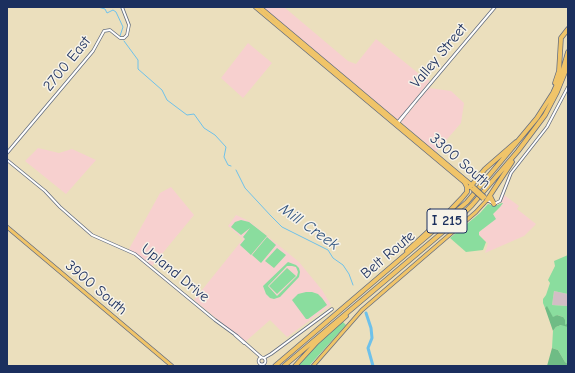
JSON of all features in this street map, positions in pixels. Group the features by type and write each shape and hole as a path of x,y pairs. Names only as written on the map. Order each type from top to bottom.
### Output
{"highway":[{"path":"546,105 559,71 561,38 567,30"},
{"name":"Belt Route","path":"275,365 374,283 467,202 546,105 562,74 568,52"},
{"name":"Belt Route","path":"284,366 457,220 476,200 518,151 545,115 568,66"},
{"path":"374,283 453,209 467,192 466,182 472,182 478,177 528,129"},
{"path":"485,198 490,196 518,151"},
{"path":"472,187 478,177"},
{"path":"490,196 494,204"},
{"path":"295,366 383,281"}],"main road":[{"name":"3300 South","path":"255,7 397,127 466,182"},
{"name":"3300 South","path":"260,7 485,198"},
{"path":"313,366 362,310 472,216 485,198"},
{"name":"3900 South","path":"7,227 172,366"}],"street":[{"name":"2700 East","path":"7,153 94,49 104,31 108,30 118,38 125,37 129,32 129,25 122,7"},
{"name":"Valley Street","path":"398,123 495,7"},
{"path":"485,198 494,204 500,201 510,173 547,128 568,86"},
{"path":"397,127 398,123"},
{"name":"Upland Drive","path":"7,160 45,191 60,207 92,235 135,254 234,334 263,362"},
{"path":"263,362 271,354 332,309"},
{"name":"Upland Drive","path":"234,334 244,343"}],"shaded area":[{"path":"263,7 284,7 348,61 356,64 376,39 429,80 429,82 398,120"},
{"path":"248,43 272,63 243,98 221,78"},
{"path":"429,88 451,91 464,103 461,123 436,152 401,122"},
{"path":"38,148 59,153 72,149 96,160 66,194 25,161"},
{"path":"171,187 194,215 152,266 129,249 160,193"},
{"path":"504,195 519,206 517,209 536,224 524,236 485,253 488,243 479,235 479,232 495,219 493,214 500,207"},
{"path":"236,215 249,221 299,262 322,290 331,305 287,337 270,320 245,342 194,300 243,239 228,226"},
{"path":"554,291 568,294 567,306 552,305"}],"green space":[{"path":"502,203 493,214 496,219 479,232 479,235 486,242 483,250 466,252 450,238 480,213 488,204 495,206"},
{"path":"241,220 249,222 267,236 251,255 240,245 245,239 243,237 250,228 241,235 231,227 235,222"},
{"path":"267,237 276,245 261,263 252,255"},
{"path":"277,248 286,255 274,268 265,261"},
{"path":"568,255 568,294 554,291 552,305 567,306 568,301 568,323 566,325 568,327 568,364 565,362 558,350 552,348 553,331 556,327 561,325 563,317 557,315 553,318 547,307 545,308 543,299 550,283 548,280 555,266 554,261"},
{"path":"288,262 299,268 299,277 280,297 274,299 270,298 266,294 263,286","holes":["287,266 296,267 298,272 297,276 277,296 268,286"]},
{"path":"287,268 296,276 277,294 269,286"},
{"path":"306,292 318,294 327,305 308,319 306,319 292,300 298,294"},
{"path":"547,306 553,317 557,315 563,317 565,320 565,325 568,323 568,327 561,325 556,327 553,331 545,308"},
{"path":"342,321 346,325 309,366 296,366 304,356"},
{"path":"552,348 558,350 568,366 547,366"}],"waterway":[{"name":"Mill Creek","path":"98,7 105,9 107,13 113,10 116,12 123,27 120,36"},
{"name":"Mill Creek","path":"124,41 138,60 138,69 162,90 167,100 187,115 194,114 204,128 215,135 226,147 224,157 228,165 231,166"},
{"name":"Mill Creek","path":"236,170 245,188 282,227 328,250 333,258 343,265 349,274 353,285"},
{"name":"Mill Creek","path":"366,313 371,328 372,338 368,348 373,366"}]}
